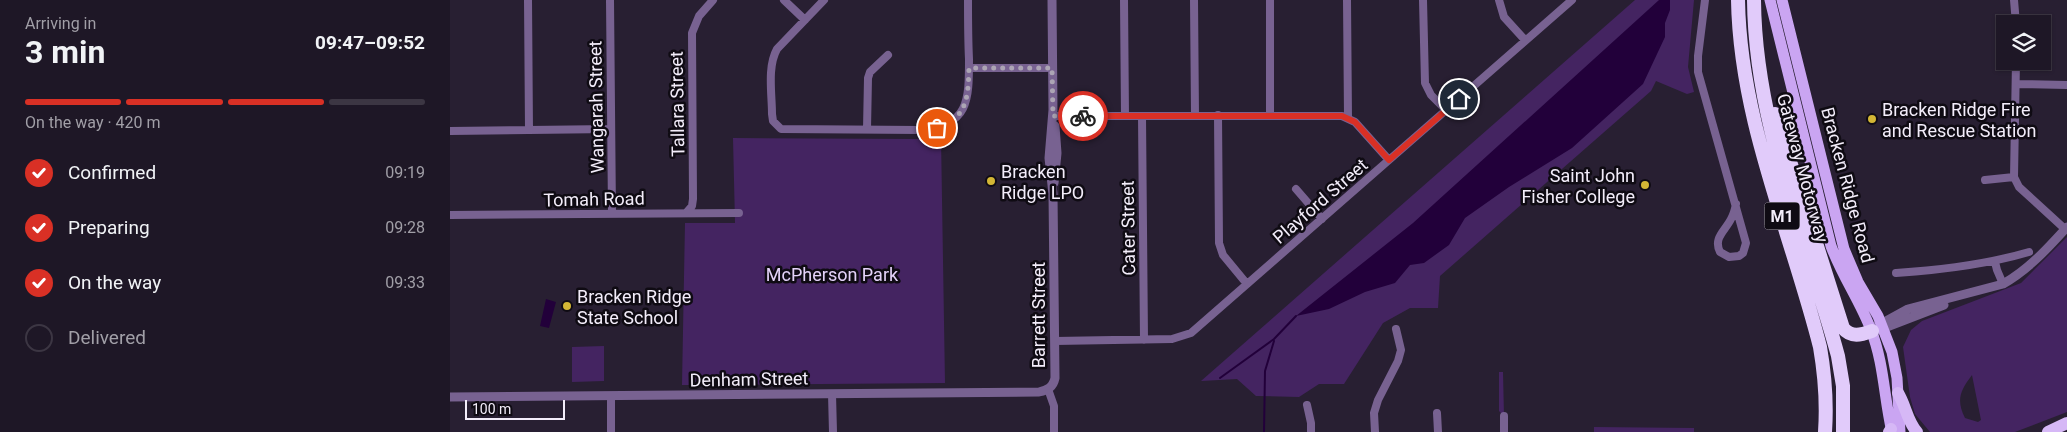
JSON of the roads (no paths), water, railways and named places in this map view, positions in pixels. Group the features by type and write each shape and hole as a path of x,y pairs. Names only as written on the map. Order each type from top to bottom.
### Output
{"highway":[{"name":"Gateway Motorway","path":"1738,0 1741,58 1754,126 1820,347 1825,378 1827,412 1825,432"},
{"name":"Gateway Motorway","path":"1754,0 1760,84 1775,149 1838,356 1842,386 1843,432"},
{"path":"1760,84 1769,94 1843,328 1851,335 1863,335 1879,328"},
{"path":"1898,393 1904,403 1909,420 1917,432"},
{"path":"2048,432 2067,422"},
{"path":"2063,432 2067,429"}],"main road":[{"name":"Bracken Ridge Road","path":"1770,0 1831,246 1841,271 1879,328 1880,364 1893,431"},
{"name":"Bracken Ridge Road","path":"1782,0 1844,248 1895,364 1898,393 1893,431"}],"street":[{"path":"528,0 529,130"},
{"name":"Wangarah Street","path":"610,0 612,214"},
{"name":"Tallara Street","path":"686,214 692,206 693,199 692,33 699,16 714,0"},
{"path":"784,0 805,20"},
{"path":"824,0 774,55 772,114 777,126 787,130 920,130 946,125 959,114 966,104 969,68 968,0"},
{"name":"Barrett Street","path":"1052,0 1053,116 1049,150 1053,194 1055,341 1054,382 1048,389 1054,406 1054,432"},
{"path":"1124,0 1125,116"},
{"path":"1194,0 1195,115"},
{"path":"1270,0 1270,115"},
{"path":"1347,0 1348,117"},
{"path":"1423,0 1425,83 1431,95 1446,110"},
{"path":"1499,0 1504,17 1526,40"},
{"name":"Playford Street","path":"1055,341 1178,338 1191,333 1572,0"},
{"path":"1705,0 1698,56 1698,72 1736,204 1746,243 1739,256 1729,258 1720,252 1718,242 1719,237 1730,221 1736,204"},
{"path":"2014,0 2015,15"},
{"path":"867,130 868,78 870,72 888,55"},
{"path":"969,68 1052,68"},
{"path":"1879,328 1952,302 1959,296 2003,284 2017,276 2036,260 2066,228 2019,186 2014,177 2016,70"},
{"path":"2016,84 2067,85"},
{"path":"1218,115 1219,243 1223,255 1246,284"},
{"path":"1053,116 1335,115 1348,117 1355,122 1389,160"},
{"name":"Cater Street","path":"1142,116 1144,340"},
{"path":"450,131 611,130"},
{"path":"1985,180 2014,177"},
{"path":"1296,190 1322,219"},
{"name":"Tomah Road","path":"450,215 739,213"},
{"path":"1896,274 1958,268 1995,262 2029,252"},
{"path":"1995,262 2003,284"},
{"path":"1375,432 1374,413 1378,400 1398,361 1401,350 1396,329"},
{"name":"Denham Street","path":"450,397 1039,392 1048,389"},
{"path":"832,394 833,432"},
{"path":"611,396 611,432"},
{"path":"1307,405 1311,432"},
{"path":"1437,413 1438,432"},
{"path":"1504,416 1504,432"}],"waterway":[{"path":"1220,378 1274,339 1296,316"},
{"path":"1264,432 1265,371 1274,341"}],"place":[{"name":"Bracken Ridge Fire and Rescue Station","path":"1872,119"},
{"name":"Bracken Ridge LPO","path":"991,181"},
{"name":"Saint John Fisher College","path":"1645,185"},
{"name":"Bracken Ridge State School","path":"567,306"}],"park label":[{"name":"McPherson Park","path":"832,274"}]}
